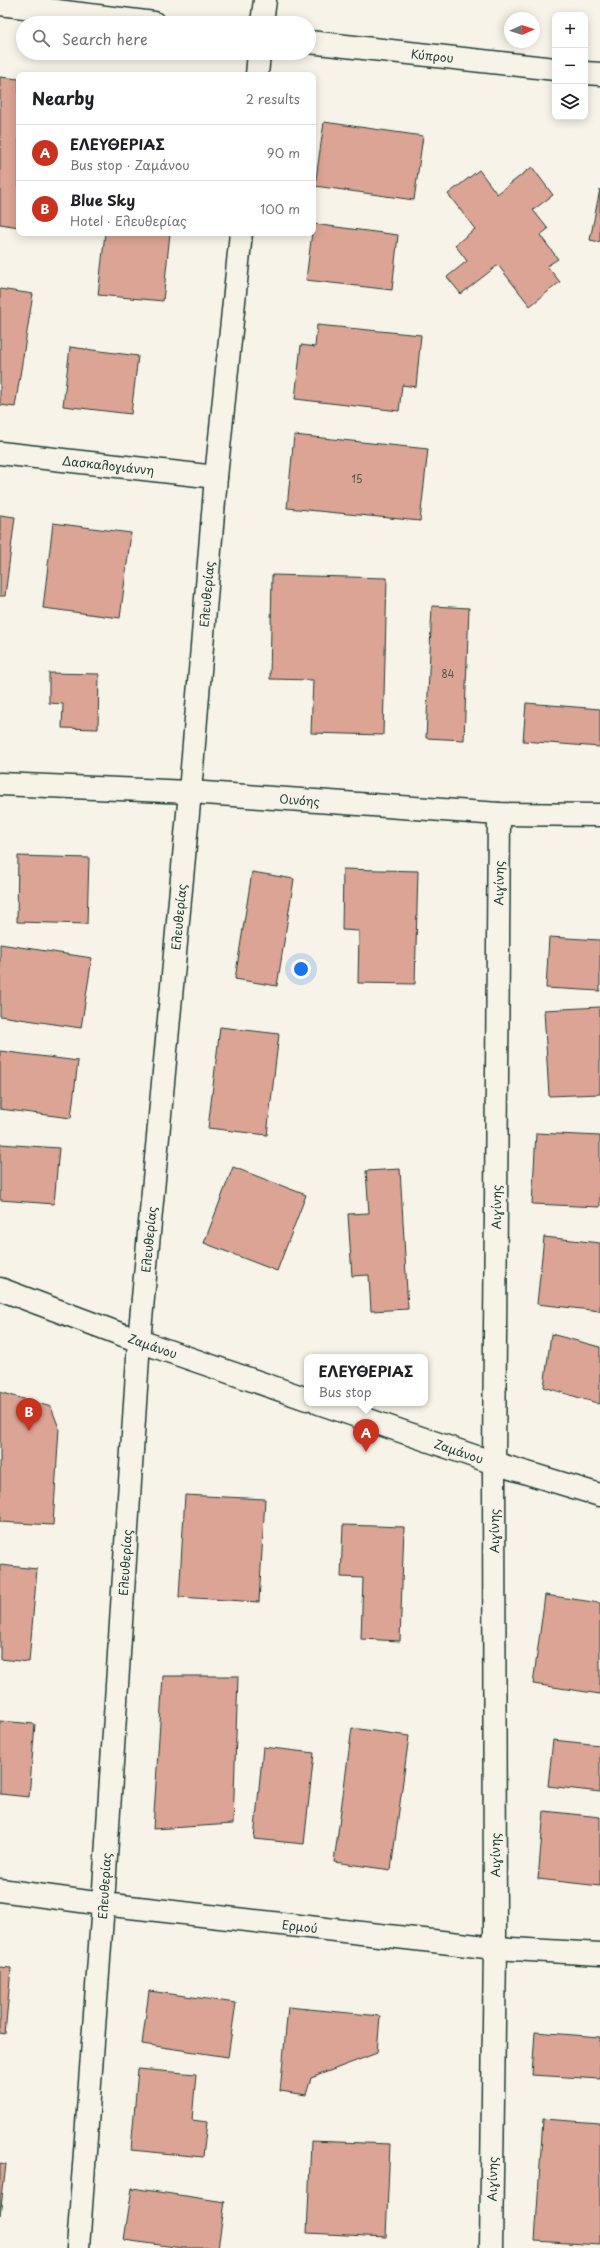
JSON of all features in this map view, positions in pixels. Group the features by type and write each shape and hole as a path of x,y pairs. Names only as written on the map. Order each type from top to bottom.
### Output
{"street":[{"path":"263,16 265,0"},
{"path":"0,4 97,16"},
{"name":"Κύπρου","path":"316,43 552,69"},
{"path":"257,72 258,60"},
{"path":"588,73 600,74"},
{"name":"Ελευθερίας","path":"78,2248 103,1904 139,1341 190,792 216,476 241,236"},
{"name":"Δασκαλογιάννη","path":"0,453 216,476"},
{"name":"Οινόης","path":"0,784 190,792 500,814 600,815"},
{"name":"Αιγίνης","path":"491,2248 495,1948 494,1463 500,814"},
{"name":"Ζαμάνου","path":"0,1289 139,1341 304,1398"},
{"name":"Ζαμάνου","path":"328,1406 494,1463 600,1495"},
{"name":"Ερμού","path":"0,1890 103,1904 495,1948 600,1954"}],"building":[{"path":"0,77 16,79 16,227 0,224"},
{"path":"324,122 423,136 414,200 316,186"},
{"path":"532,167 553,195 533,210 548,229 540,235 558,259 547,266 560,282 530,306 498,265 461,294 447,277 467,261 455,245 475,229 448,194 479,170 497,194"},
{"path":"600,189 600,242 590,240"},
{"path":"316,224 398,235 392,290 306,280 312,236 316,236"},
{"path":"105,236 170,236 163,301 98,295"},
{"path":"0,289 33,294 15,407 0,405"},
{"path":"317,325 421,335 416,387 402,385 399,411 295,399 301,345 315,347"},
{"path":"70,347 138,356 131,414 63,406"},
{"path":"294,435 428,449 420,521 287,508"},
{"path":"0,515 15,517 5,596 0,596"},
{"path":"53,523 131,533 120,618 43,608"},
{"path":"272,575 387,578 383,735 311,733 313,680 270,679"},
{"path":"432,606 469,608 464,740 426,738"},
{"path":"49,673 99,674 98,729 62,728 63,704 49,703"},
{"path":"526,703 600,709 600,747 523,741"},
{"path":"18,856 89,858 87,924 17,922"},
{"path":"343,869 418,871 415,984 358,983 359,931 342,930"},
{"path":"252,872 294,879 277,986 235,979"},
{"path":"549,937 600,940 600,991 546,988"},
{"path":"0,944 92,958 81,1028 0,1016"},
{"path":"600,1007 600,1094 549,1096 544,1010"},
{"path":"220,1027 279,1034 267,1135 208,1128"},
{"path":"0,1051 78,1061 71,1118 0,1109"},
{"path":"536,1133 600,1136 600,1207 532,1204"},
{"path":"0,1144 59,1148 54,1204 0,1200"},
{"path":"233,1167 306,1195 277,1271 204,1243"},
{"path":"400,1169 408,1309 371,1311 369,1275 352,1276 348,1214 369,1213 366,1171"},
{"path":"544,1237 600,1243 600,1311 537,1304"},
{"path":"551,1334 600,1347 600,1404 544,1387"},
{"path":"0,1392 51,1407 59,1428 53,1525 0,1522"},
{"path":"185,1495 265,1499 259,1602 179,1597"},
{"path":"343,1525 404,1527 400,1641 361,1639 363,1578 341,1577"},
{"path":"0,1565 37,1569 29,1662 0,1659"},
{"path":"545,1595 600,1603 600,1694 533,1684"},
{"path":"163,1676 238,1676 233,1824 153,1829"},
{"path":"0,1721 35,1724 29,1797 0,1794"},
{"path":"352,1728 409,1736 391,1870 334,1862"},
{"path":"553,1740 600,1745 600,1792 548,1786"},
{"path":"263,1747 314,1753 304,1844 254,1839"},
{"path":"544,1811 600,1817 600,1886 538,1879"},
{"path":"0,1967 11,1968 5,2034 0,2033"},
{"path":"149,1991 236,2003 228,2057 142,2044"},
{"path":"288,2007 380,2016 377,2053 311,2078 306,2095 280,2091"},
{"path":"535,2032 600,2037 600,2079 532,2075"},
{"path":"138,2069 196,2074 192,2120 207,2122 203,2157 131,2150"},
{"path":"543,2119 600,2123 600,2245 535,2241"},
{"path":"311,2141 390,2144 386,2237 307,2233"},
{"path":"0,2163 6,2164 0,2216"},
{"path":"132,2188 225,2202 218,2248 182,2248 124,2240"}],"place":[{"name":"Blue Sky","path":"29,1431"},
{"name":"ΕΛΕΥΘΕΡΙΑΣ","path":"366,1452"}]}
